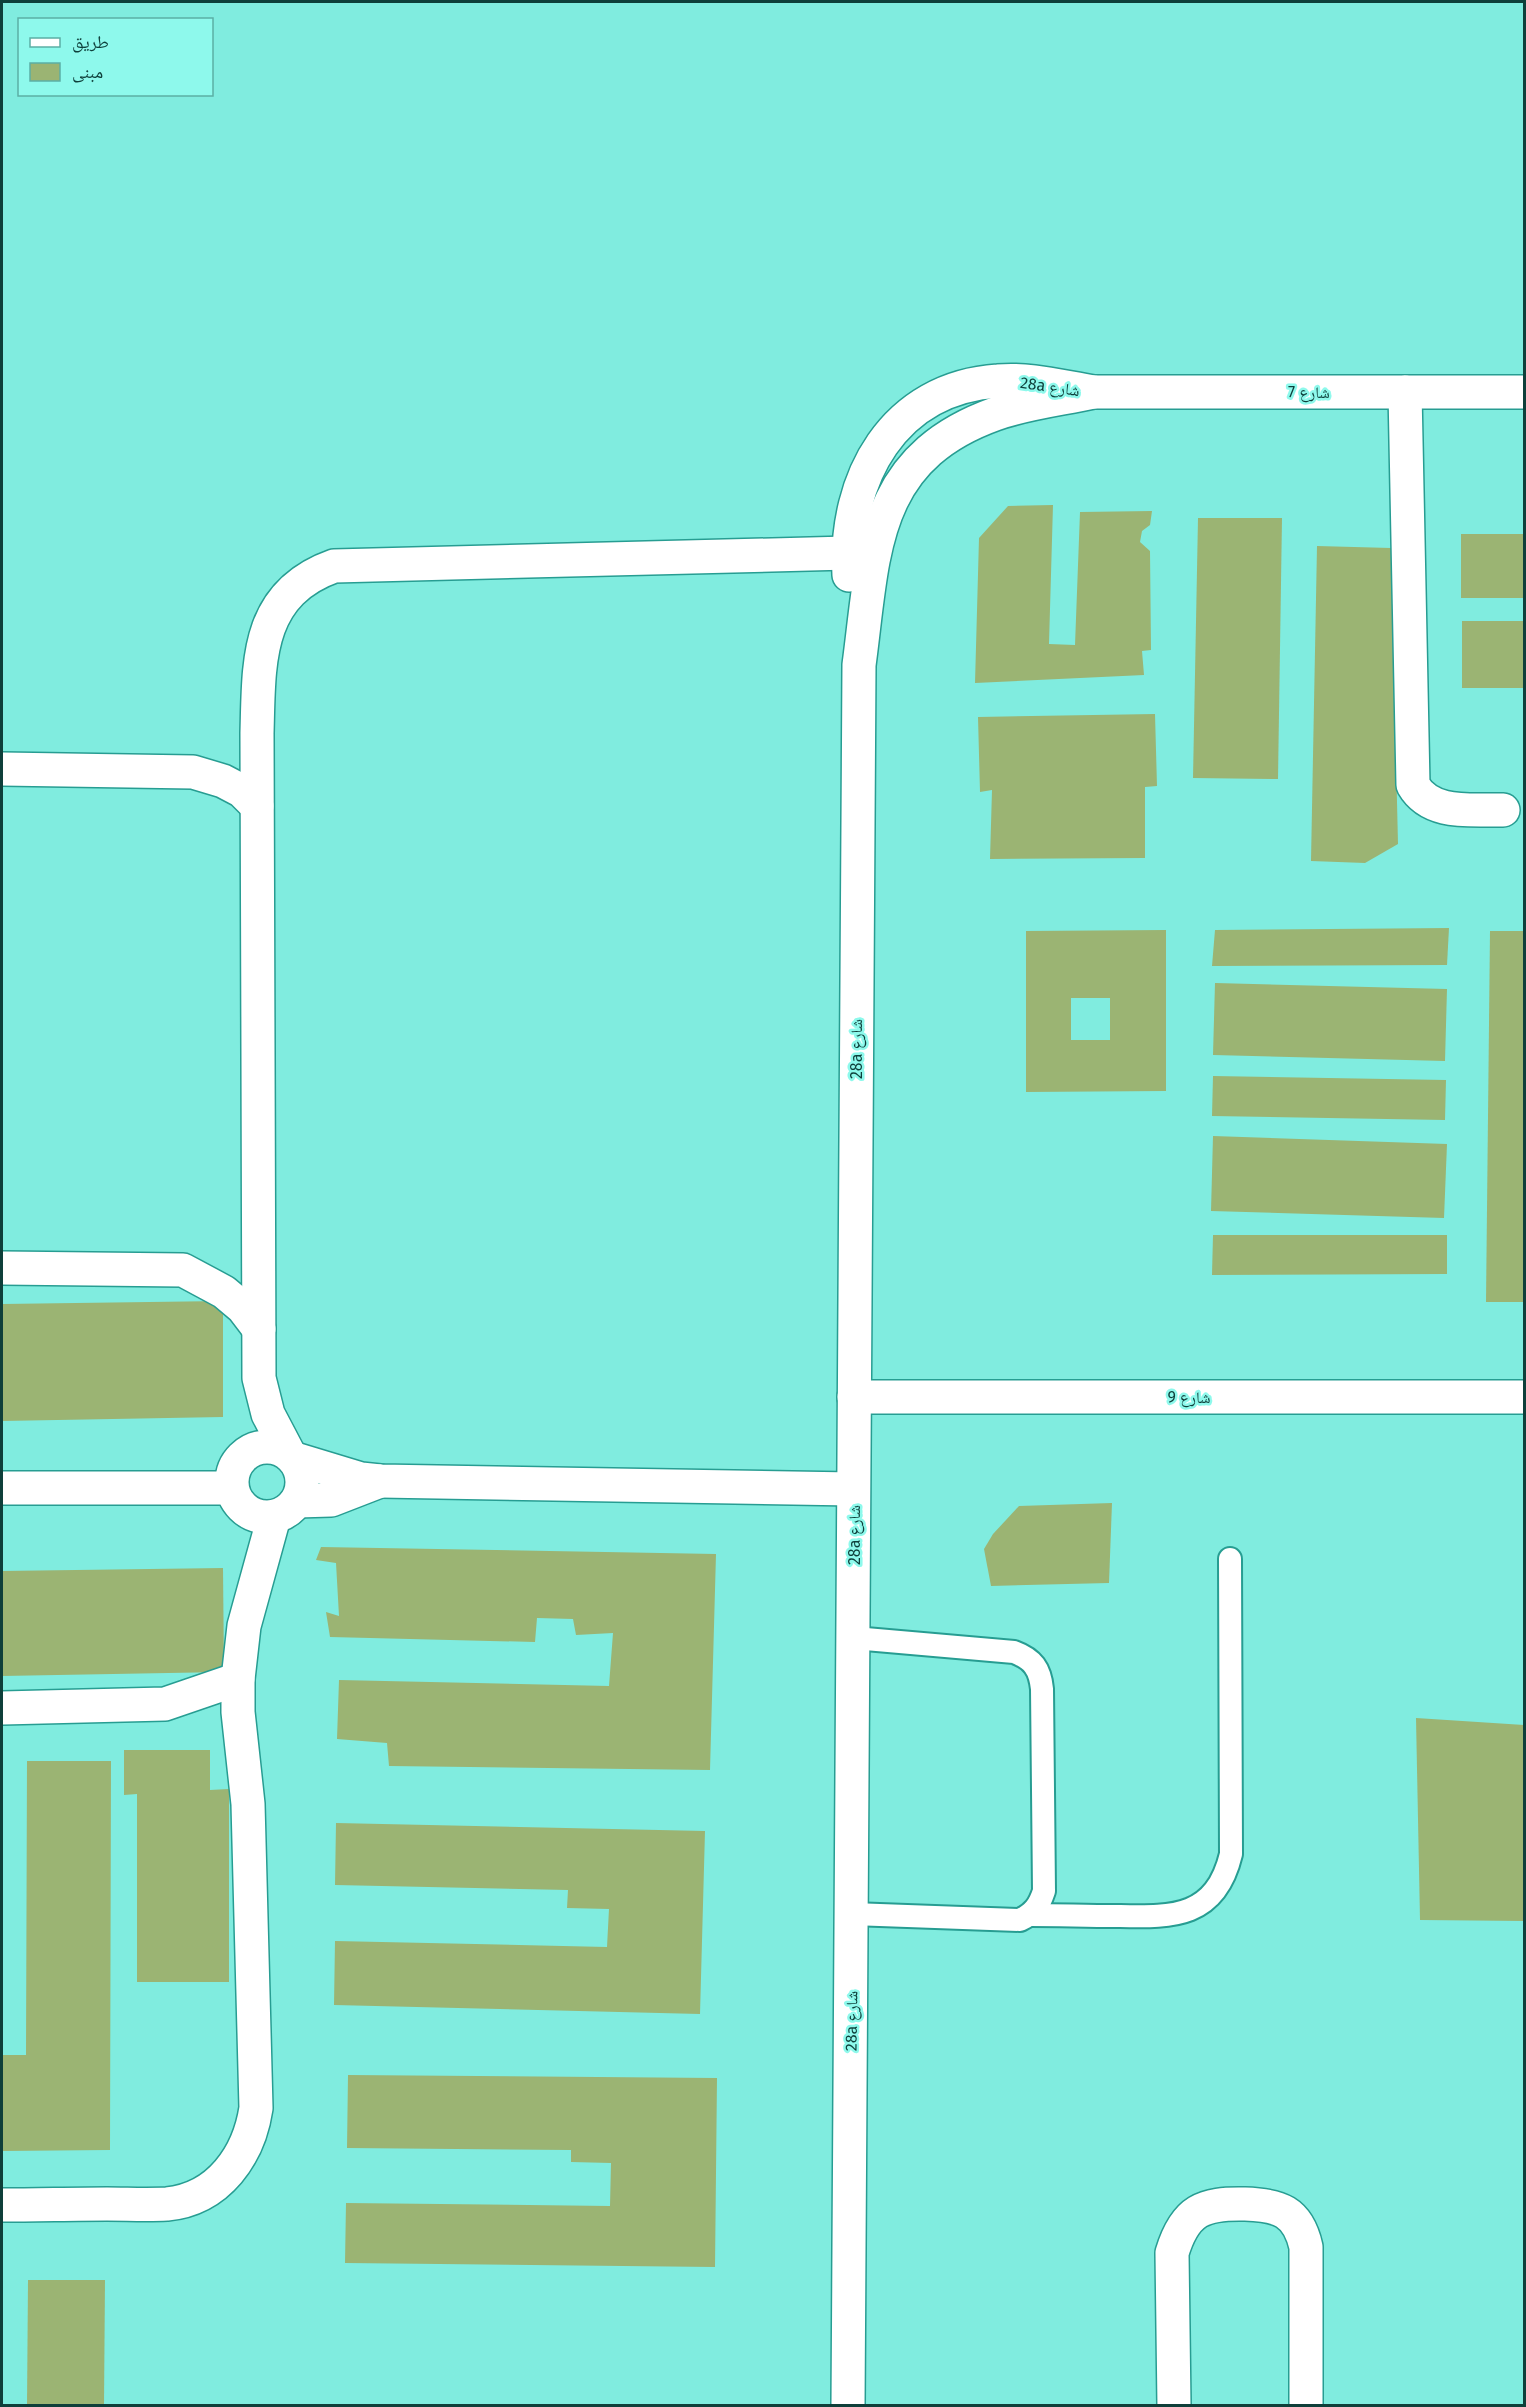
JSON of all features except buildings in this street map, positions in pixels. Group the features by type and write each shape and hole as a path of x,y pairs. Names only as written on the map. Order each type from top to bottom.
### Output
{"street":[{"name":"28a شارع","path":"859,665 853,625 848,553 858,489 869,464 884,442 921,406 944,393 971,385 999,381 1030,381 1094,392"},
{"name":"شارع 7","path":"1094,392 1524,392"},
{"name":"28a شارع","path":"848,2406 859,665 872,561 880,528 902,477 941,442 968,425 997,413 1094,392"},
{"path":"1405,392 1413,785 1419,795 1437,807 1503,810"},
{"path":"2,2205 177,2202 205,2192 220,2181 235,2166 246,2148 253,2129 256,2108 248,1804 238,1712 238,1679 244,1626 286,1509 302,1487 301,1473 261,1396 257,806 259,659 264,637 285,599 319,571 334,566 848,553"},
{"path":"2,769 193,772 224,781 242,791 257,806"},
{"path":"2,1268 183,1270 224,1292 243,1308 259,1329"},
{"name":"شارع 9","path":"854,1397 1524,1397"},
{"path":"380,1481 331,1500 260,1517 246,1512 236,1502 231,1488 232,1474 238,1461 249,1451 269,1447 292,1457 361,1479 380,1481 853,1489"},
{"path":"2,1488 231,1488"},
{"path":"2,1708 165,1704 238,1679"},
{"path":"1174,2406 1172,2253 1177,2237 1186,2223 1199,2211 1214,2203 1270,2204 1288,2214 1303,2235 1306,2247 1306,2406"}],"lane":[{"path":"852,1914 1008,1921 1031,1915 1168,1917 1196,1908 1219,1886 1231,1854 1230,1559"},
{"path":"854,1638 1014,1652 1034,1663 1041,1675 1042,1689 1044,1891 1040,1904 1031,1915"}]}
